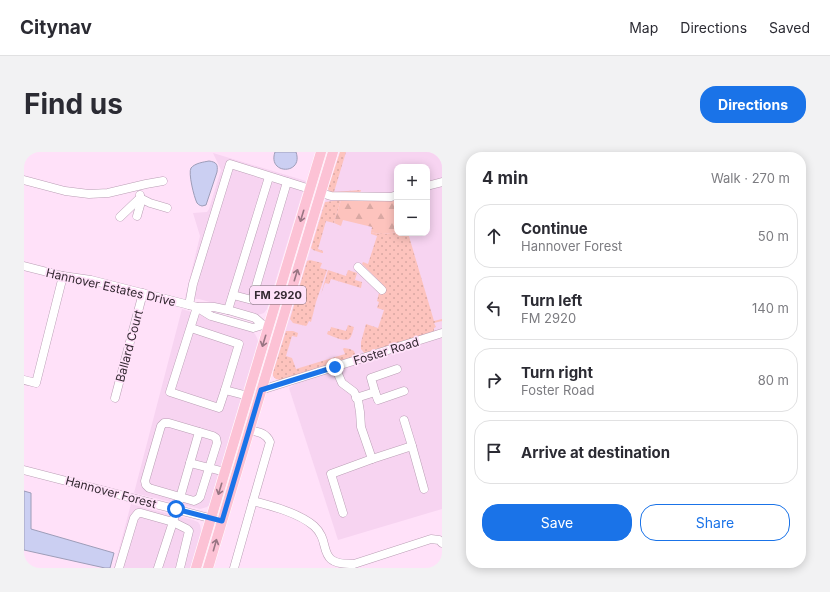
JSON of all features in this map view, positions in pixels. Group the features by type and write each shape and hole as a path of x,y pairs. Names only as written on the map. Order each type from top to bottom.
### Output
{"main road":[{"name":"FM 2920","path":"196,568 248,396 266,326 321,152"},
{"name":"FM 2920","path":"208,568 333,152"}],"street":[{"path":"191,328 240,344 220,408 170,392 191,328 193,284 230,164 310,189"},
{"path":"228,310 269,176"},
{"path":"24,180 89,194 108,193 163,181"},
{"path":"233,295 252,300 287,182"},
{"path":"430,185 442,182"},
{"path":"137,216 141,202 138,186"},
{"path":"321,193 331,196 394,196"},
{"path":"140,198 150,203 167,208"},
{"path":"120,217 140,198"},
{"name":"Hannover Estates Drive","path":"24,266 63,276 91,280 193,306 214,307 228,310 255,318 266,326"},
{"path":"358,267 382,290"},
{"path":"24,380 36,383 63,276"},
{"name":"Ballard Court","path":"115,398 143,293"},
{"name":"Hannover Estates Drive","path":"193,306 211,316 253,328 266,326"},
{"name":"Foster Road","path":"261,390 442,333"},
{"path":"335,367 342,384 354,392 360,412 361,427 372,460"},
{"path":"397,369 371,378 375,392 378,400 404,391"},
{"path":"225,390 248,396"},
{"path":"356,398 375,392"},
{"path":"404,420 424,489"},
{"path":"164,423 169,423 199,432 216,438 216,443 200,497 194,501 149,488 145,481 161,426 164,423"},
{"path":"234,568 270,442 268,437 263,434 249,430"},
{"path":"158,568 199,432"},
{"path":"343,513 331,474 412,446"},
{"path":"190,463 225,472"},
{"name":"Hannover Forest","path":"24,470 222,521"},
{"path":"253,501 284,510 313,524 319,531 329,558 344,564 368,564 431,539 439,540 442,543"},
{"path":"119,568 134,518 138,513 173,522 189,531 180,568"}],"shaded area":[{"path":"340,152 442,152 442,330 335,364 276,379 273,376"},
{"path":"213,153 306,181 267,309 261,314 257,315 199,299 185,298 200,236 193,213 207,212 209,209 221,170"},
{"path":"182,309 251,331 255,334 258,341 209,505 200,509 134,493"},
{"path":"442,337 442,509 338,540 289,388 299,382"},
{"path":"131,504 198,522 201,531 190,568 114,568"}],"green space":[{"path":"340,152 346,152 334,192 361,190 360,193 333,193 328,189"},
{"path":"341,200 334,223 326,221 318,249 323,251 323,253 313,250 311,248 325,202"},
{"path":"341,200 394,200 394,233 377,234 371,232 372,227 343,220 341,226 334,223"},
{"path":"371,232 381,234 394,233 394,236 409,236 434,321 442,319 442,321 434,323 436,327 434,328 434,333 365,354 361,349 361,342 366,324 378,328 384,310 377,308 379,302 377,301 379,293 381,295 384,286 362,264 363,262 368,264 377,236 371,234"},
{"path":"310,260 322,263 320,268 327,270 311,322 309,321 306,326 293,323 290,319 307,261"},
{"path":"328,270 346,276 348,270 357,273 355,280 362,282 361,288 331,279 329,284 325,283 321,294"},
{"path":"348,325 354,327 352,335 347,340 327,334 331,327 346,331"},
{"path":"286,331 298,333 297,337 292,336 286,356 292,358 296,369 345,354 344,348 354,351 354,358 280,380 276,379 273,376 273,373"}],"water":[{"path":"275,152 296,152 297,160 295,165 286,169 280,168 276,165 274,160"},
{"path":"209,161 216,164 217,172 206,205 202,206 198,204 196,200 190,171 195,165"},
{"path":"24,491 31,493 31,529 114,553 110,568 24,550"}],"route":[{"path":"176,509 222,521 261,390 335,367"}]}
